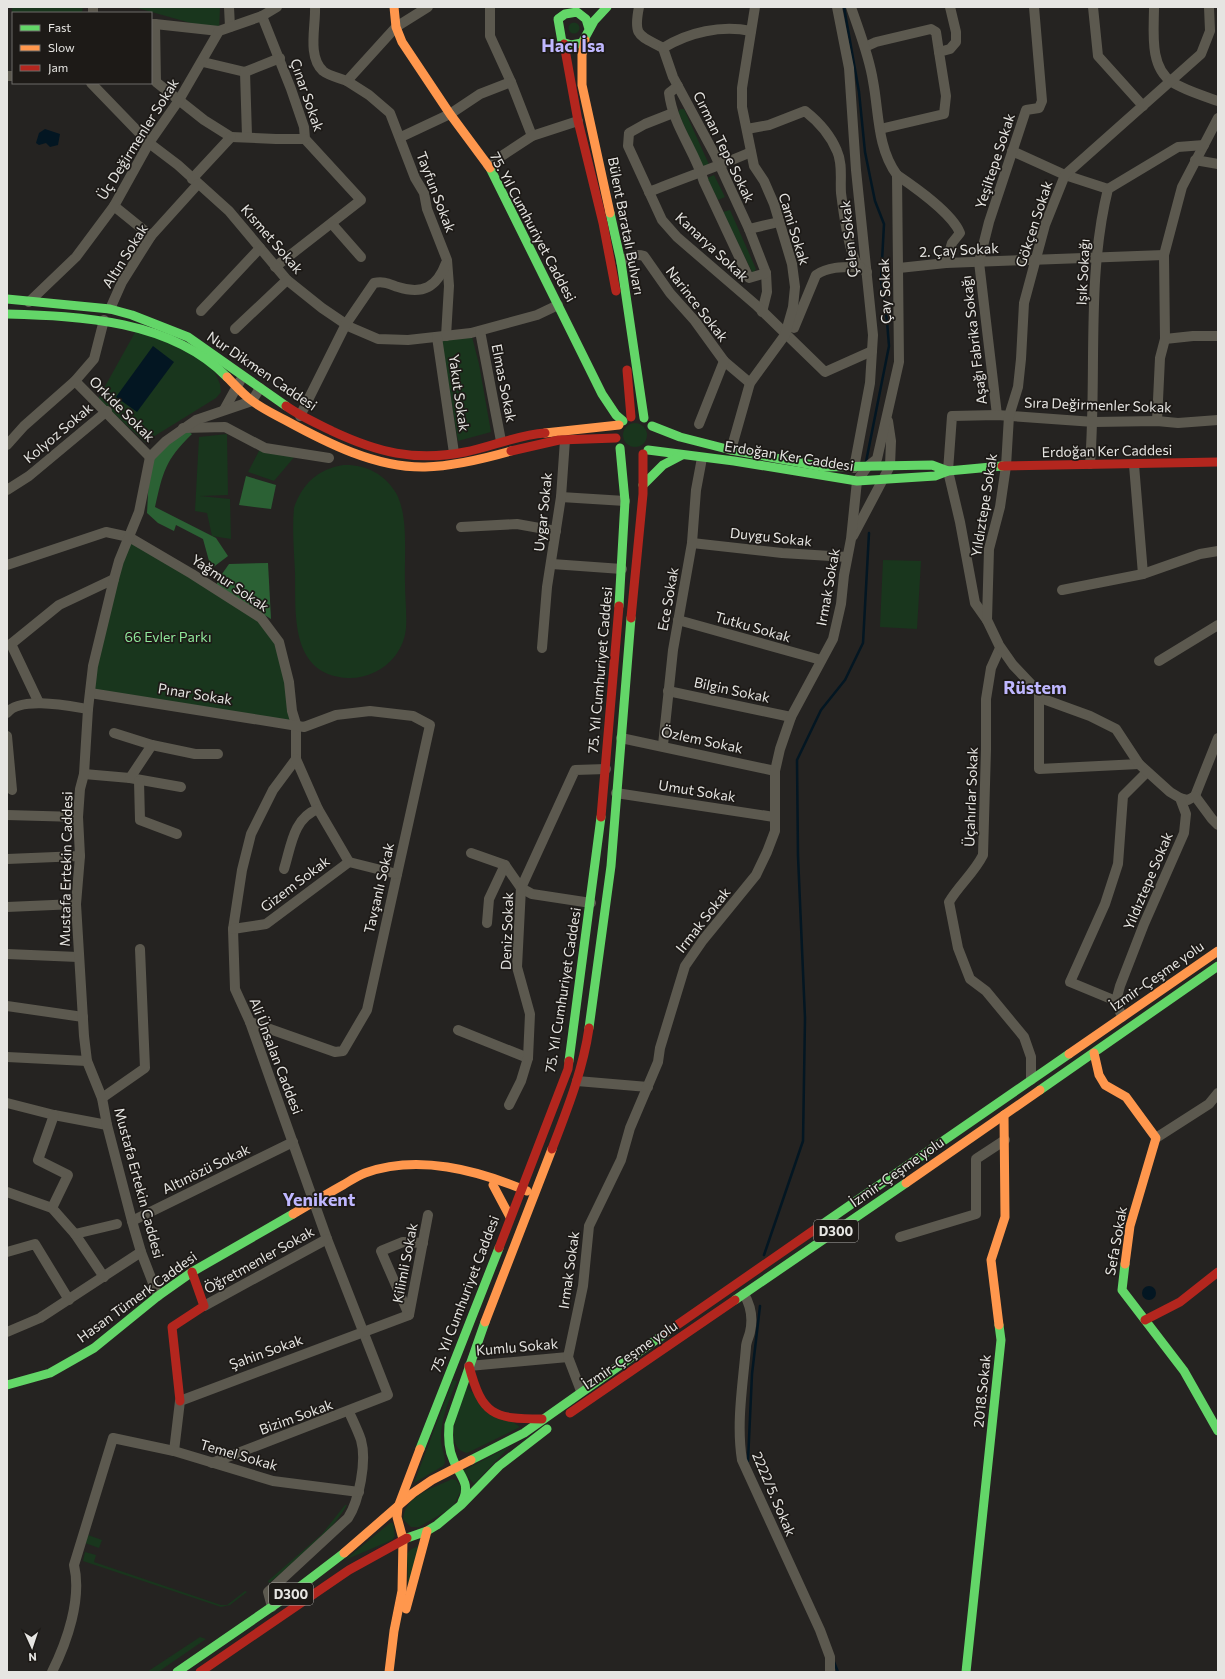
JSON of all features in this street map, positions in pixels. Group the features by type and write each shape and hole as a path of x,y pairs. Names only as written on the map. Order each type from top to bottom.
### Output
{"main road":[{"name":"75. Yıl Cumhuriyet Caddesi","path":"394,7 396,27 402,42 450,114 488,166 602,394 616,415 624,421"},
{"name":"Bülent Baratalı Bulvarı","path":"556,7 578,121 603,223 617,295 629,385 624,421"},
{"path":"558,19 575,11 598,7"},
{"name":"Bülent Baratalı Bulvarı","path":"607,7 589,29 585,40 582,55 582,85 621,262 644,418"},
{"path":"575,11 586,19 589,29"},
{"path":"564,44 576,45 585,40"},
{"name":"Nur Dikmen Caddesi","path":"7,299 110,309 132,315 188,337 300,416 360,444 390,453 421,457 466,452 501,441 624,421"},
{"name":"Nur Dikmen Caddesi","path":"7,314 57,315 104,320 138,328 174,342 210,361 252,401 291,423 343,448 381,461 428,468 468,463 542,443 565,440 616,438"},
{"path":"644,418 652,426 654,440 639,453 620,448 616,438 624,421 644,418"},
{"name":"Erdoğan Ker Caddesi","path":"652,426 680,437 731,450 824,467 854,468 932,465 948,471"},
{"name":"75. Yıl Cumhuriyet Caddesi","path":"398,1507 568,1069 591,903 606,769 622,569 624,501 620,448"},
{"name":"75. Yıl Cumhuriyet Caddesi","path":"461,1505 467,1495 467,1488 456,1468 447,1437 455,1405 496,1290 535,1194 577,1081 586,1049 611,866 643,485 639,453"},
{"name":"Erdoğan Ker Caddesi","path":"639,453 682,455 734,461 857,481 885,478 935,476 948,471 1006,466 1090,464 1134,465 1218,462"},
{"path":"643,485 663,465 682,455"},
{"name":"İzmir-Çeşme yolu","path":"456,1468 524,1433 581,1391 1218,951"},
{"name":"İzmir-Çeşme yolu","path":"461,1505 499,1466 558,1421 1094,1053 1218,966"},
{"path":"1094,1053 1098,1075 1105,1085 1126,1097 1156,1138"},
{"name":"2018.Sokak","path":"966,1672 1001,1340 991,1260 1005,1217 1004,1115"},
{"name":"Sefa Sokak","path":"1156,1138 1130,1226 1122,1290 1184,1371 1218,1431"},
{"name":"Hasan Tümerk Caddesi","path":"7,1385 50,1373 94,1348 158,1296 192,1272 364,1173 395,1166 428,1165 458,1169 493,1177 519,1193"},
{"path":"481,1175 493,1185 510,1217"},
{"path":"493,1185 519,1193 535,1194"},
{"path":"519,1193 531,1204"},
{"path":"180,1401 172,1327 204,1306 192,1272"},
{"path":"1145,1320 1180,1302 1218,1272"},
{"path":"469,1366 474,1386 490,1412 507,1419 542,1419"},
{"name":"D300","path":"177,1672 272,1607 342,1554 413,1493 432,1480 456,1468"},
{"name":"D300","path":"201,1672 350,1570 403,1539 427,1532 461,1505"},
{"path":"390,1669 394,1631 402,1591 403,1539 397,1517 398,1507"},
{"path":"390,1669 427,1532"},
{"path":"380,1552 394,1553 402,1561"}],"street":[{"path":"229,7 230,27"},
{"path":"277,7 262,16 219,31 153,24 156,82 204,120 231,137 247,136 276,139 305,139"},
{"name":"Tayfun Sokak","path":"315,7 313,27 316,61 324,72 347,81 369,95 390,113 401,137 415,178 424,193 427,209 447,260 450,286 441,337"},
{"path":"347,81 396,27 428,7"},
{"path":"490,7 490,36 511,82 532,136"},
{"path":"639,7 636,30 640,35 663,48 678,39 708,31 735,28 751,31"},
{"name":"Cami Sokak","path":"731,450 750,383 787,337 795,287 792,264 779,222 764,181 754,166 742,107 742,88 755,7"},
{"name":"Çelen Sokak","path":"836,7 849,68 861,267 873,335 870,383 854,468"},
{"path":"851,7 865,47 873,81 880,129 889,164 897,175 919,190 956,224 960,233 952,243 946,263"},
{"path":"939,52 950,49 956,42 956,32 950,7"},
{"name":"Yeşiltepe Sokak","path":"979,262 989,222 1026,110 1039,108 1042,101 1034,7"},
{"path":"1093,7 1098,56 1143,106"},
{"path":"1154,7 1155,57 1162,72 1172,82 1218,101"},
{"name":"Gökçen Sokak","path":"1010,416 1018,387 1024,303 1045,225 1065,175 1202,54 1210,32 1209,7"},
{"name":"Çınar Sokak","path":"262,16 280,58 304,127 305,139 362,200 332,224"},
{"path":"865,47 876,42 931,29 936,32 946,96 944,114 880,129"},
{"name":"Üç Değirmenler Sokak","path":"29,302 76,257 114,206 149,143 203,62 212,41 219,31"},
{"name":"Cırman Tepe Sokak","path":"663,48 673,77 715,155 749,229 766,273 767,292 762,312"},
{"path":"203,62 245,72 280,58"},
{"path":"245,72 247,136"},
{"path":"401,137 450,114 480,94 511,82"},
{"name":"Kısmet Sokak","path":"92,84 134,125 149,143 178,166 229,211 275,267 288,280 346,324 378,338 408,340 441,337 480,330 537,315 558,306"},
{"path":"678,86 669,93 671,110 701,171 704,182 749,278 766,273"},
{"path":"747,129 768,125 805,111 819,122 838,151 840,162 841,193 845,219 861,267 831,269 822,271 816,275 787,337"},
{"name":"Kanarya Sokak","path":"673,113 645,124 629,133 628,146 662,220 677,237 762,312 825,372 872,351"},
{"path":"1157,421 1160,358 1165,339 1164,255 1182,187 1218,118"},
{"path":"488,166 532,136 578,121"},
{"name":"Altın Sokak","path":"110,309 122,282 151,236 231,137"},
{"path":"1012,151 1065,175 1108,189 1178,147 1204,145"},
{"path":"649,192 701,171 719,166 751,152"},
{"path":"1195,160 1218,164"},
{"name":"Çay Sokak","path":"857,481 867,467 877,459 899,362 897,175"},
{"name":"Işık Sokağı","path":"1090,464 1094,422 1096,258 1101,216 1108,189"},
{"path":"114,206 151,236"},
{"path":"749,229 779,222"},
{"path":"275,267 332,224 361,257"},
{"path":"201,311 260,248"},
{"name":"Narince Sokak","path":"621,262 627,257 635,255 644,256 670,293 695,321 724,361 750,383"},
{"name":"2. Çay Sokak","path":"899,268 946,263 1035,261 1164,255"},
{"path":"300,416 346,324 374,283 382,282 412,291 430,288 441,277 447,260"},
{"name":"Aşağı Fabrika Sokağı","path":"979,262 997,415"},
{"path":"235,329 288,280"},
{"path":"7,445 24,426 75,381 94,359 104,320"},
{"name":"Elmas Sokak","path":"480,330 501,441"},
{"path":"1165,339 1194,336 1218,336"},
{"name":"Yakut Sokak","path":"441,337 454,453"},
{"path":"699,424 724,361"},
{"path":"224,410 236,387 244,376"},
{"name":"Orkide Sokak","path":"75,381 150,457"},
{"path":"150,457 166,441 196,420 252,401 260,388"},
{"name":"Kolyoz Sokak","path":"7,490 29,476 106,411"},
{"name":"Sıra Değirmenler Sokak","path":"948,471 952,416 997,415 1094,422 1157,421 1178,423 1218,420"},
{"name":"Yıldıztepe Sokak","path":"1010,416 1006,466 1000,507 989,549 987,620 1000,648 1013,665 1046,700 1090,716 1116,729 1139,764 1170,792 1180,798 1186,814 1184,833 1144,924 1120,986 1116,1001"},
{"path":"851,540 890,466 891,441 887,419"},
{"path":"184,428 225,427 265,448 329,458"},
{"name":"Uygar Sokak","path":"565,440 561,497 552,564 622,569"},
{"name":"Mustafa Ertekin Caddesi","path":"150,457 139,512 119,561 93,666 88,709 84,774 80,789 78,817 80,856 76,904 78,957 87,1061 102,1098 107,1125 132,1221 141,1252 158,1296"},
{"name":"Ece Sokak","path":"663,745 668,691 678,620 692,543 696,490 702,458"},
{"path":"1134,465 1143,574"},
{"path":"948,471 960,522 975,603 987,620"},
{"path":"851,540 857,481"},
{"path":"561,497 624,501"},
{"path":"461,527 517,524 556,531"},
{"name":"Yağmur Sokak","path":"7,565 106,532 128,537 192,574 261,618 279,642 289,682 292,711 296,724"},
{"name":"Irmak Sokak","path":"568,1357 583,1286 589,1226 621,1160 630,1128 658,1062 660,1048 685,966 703,940 756,875 775,831 775,771 780,749 791,717 833,639 841,604 847,557 851,540"},
{"name":"Duygu Sokak","path":"692,543 782,553 847,557"},
{"path":"1062,590 1143,574 1200,554 1218,551"},
{"path":"542,648 547,587 552,564"},
{"path":"39,703 11,644 59,605 114,580"},
{"name":"Tutku Sokak","path":"678,620 821,660"},
{"path":"1159,661 1218,624"},
{"name":"Üçahırlar Sokak","path":"1000,648 991,668 986,699 983,855 976,869 960,884 949,902 958,948 970,979 986,991 1024,1037 1030,1057 1031,1080"},
{"name":"Bilgin Sokak","path":"668,691 791,717"},
{"path":"1039,692 1039,769 1139,764"},
{"name":"Pınar Sokak","path":"90,693 296,724 304,727 336,715 370,712 413,716 430,725"},
{"path":"7,713 15,708 39,703 88,709"},
{"path":"296,724 296,759 318,810 349,862 397,874"},
{"name":"Tavşanlı Sokak","path":"250,1022 339,1052 367,1010 430,725"},
{"path":"114,733 152,745 195,754 218,754"},
{"path":"7,736 12,790"},
{"name":"Özlem Sokak","path":"621,738 663,745 775,771"},
{"path":"1180,798 1188,800 1195,796 1218,738"},
{"path":"152,745 135,779 140,820 177,834"},
{"name":"Ali Ünsalan Caddesi","path":"296,759 273,790 251,834 242,870 233,929 235,989 250,1022 315,1201 327,1239 388,1396"},
{"name":"Deniz Sokak","path":"509,1105 521,1081 528,1058 530,1014 517,967 521,888 575,770 606,769"},
{"path":"1122,1017 1116,1001 1070,982 1105,904 1118,864 1123,796 1147,772"},
{"path":"84,774 135,779 181,787"},
{"name":"Umut Sokak","path":"616,793 774,817"},
{"path":"1195,796 1218,825"},
{"path":"284,869 297,825 310,812 318,810"},
{"path":"7,815 78,817"},
{"path":"471,853 505,865 521,888 532,894 591,903"},
{"path":"7,859 80,856"},
{"name":"Gizem Sokak","path":"233,929 266,924 349,862"},
{"path":"487,922 489,899 505,865"},
{"path":"7,907 76,904"},
{"path":"102,1098 145,1068 140,949"},
{"path":"7,954 78,957"},
{"path":"7,1006 83,1017"},
{"path":"458,1030 528,1058"},
{"path":"7,1056 87,1061"},
{"path":"577,1081 648,1087"},
{"path":"1156,1138 1209,1104 1218,1093"},
{"path":"7,1103 54,1115 107,1125"},
{"path":"52,1208 68,1175 38,1160 54,1115"},
{"path":"900,1237 976,1214 976,1159 1005,1140"},
{"name":"Altınözü Sokak","path":"132,1221 293,1142"},
{"path":"7,1192 52,1208 75,1234 104,1276"},
{"name":"Kilimli Sokak","path":"363,1332 409,1315 428,1215"},
{"path":"75,1234 117,1224"},
{"name":"Öğretmenler Sokak","path":"204,1306 327,1239"},
{"path":"409,1315 381,1251 403,1242 423,1243"},
{"path":"7,1252 35,1244 68,1300"},
{"path":"7,1332 40,1318 141,1252"},
{"name":"2222/5. Sokak","path":"744,1294 751,1309 752,1319 746,1344 740,1413 740,1446 742,1460 820,1630 830,1657 830,1672"},
{"name":"Şahin Sokak","path":"180,1401 363,1332"},
{"path":"568,1357 581,1391"},
{"name":"Kumlu Sokak","path":"469,1366 568,1357"},
{"name":"Bizim Sokak","path":"212,1463 388,1396"},
{"path":"174,1451 180,1401"},
{"path":"272,1607 268,1592 348,1518 354,1509 359,1492 362,1444 349,1412"},
{"name":"Temel Sokak","path":"52,1672 70,1628 78,1580 74,1565 113,1438 174,1451 273,1481 359,1492"}],"green space":[{"path":"12,7 83,7 82,12 12,12"},
{"path":"134,7 220,7 219,31 152,12"},
{"path":"574,22 578,24 580,28 578,32 574,34 570,32 568,28 570,24"},
{"path":"680,109 684,109 711,169 705,172 678,112"},
{"path":"714,175 725,197 718,200 707,178"},
{"path":"730,210 756,269 753,274 723,212"},
{"path":"138,327 210,361 220,384 221,392 216,398 145,442 98,399"},
{"path":"471,333 479,364 491,432 458,441 445,365 437,337"},
{"path":"635,423 640,424 646,430 646,440 640,446 635,447 630,446 624,440 623,435 624,430 630,424"},
{"path":"183,428 192,434 176,451 166,467 160,484 155,507 216,538 228,556 207,572 209,561 203,539 176,525 174,531 158,523 147,513 150,457"},
{"path":"227,434 228,495 200,496 230,499 231,539 212,536 207,513 195,511 199,437"},
{"path":"260,449 296,455 274,481 248,472"},
{"path":"343,465 367,468 386,480 396,493 400,502 403,513 405,537 406,623 404,640 395,656 385,666 373,673 354,678 328,674 315,665 305,653 300,638 295,605 293,532 294,508 297,499 312,479 326,470"},
{"path":"246,476 276,485 271,509 239,505"},
{"name":"66 Evler Parkı","path":"129,537 261,618 279,642 296,724 90,693"},
{"path":"883,560 921,561 917,629 880,627"},
{"path":"268,563 271,619 217,586 217,581 229,564"},
{"path":"453,1380 457,1381 446,1410 441,1434 445,1463 443,1466 414,1483"},
{"path":"465,1387 520,1427 467,1453 459,1449 455,1443 454,1434 457,1414"},
{"path":"510,1446 474,1484 463,1471"},
{"path":"452,1479 456,1480 462,1488 453,1507 419,1527 411,1527 403,1519 409,1504 415,1498 429,1489"},
{"path":"345,1505 347,1505 322,1538 269,1583 268,1581 322,1534"},
{"path":"390,1523 393,1523 395,1536 392,1540 345,1560"},
{"path":"88,1535 102,1540 99,1548 85,1543"},
{"path":"420,1545 408,1586 407,1554 410,1550"},
{"path":"85,1552 96,1555 94,1562 221,1605 227,1605 245,1591 247,1592 230,1605 221,1607 83,1561"},
{"path":"200,1637 206,1639 158,1672 147,1672"}],"water":[{"path":"45,129 60,134 58,145 50,147 46,143 39,145 36,143 39,133"},
{"path":"153,346 174,362 137,412 116,397"},
{"path":"1149,1286 1154,1288 1156,1293 1154,1298 1149,1300 1144,1298 1142,1293 1144,1288"}],"waterway":[{"path":"844,7 859,92 865,152 875,201 884,224 881,280 889,346 866,462"},
{"path":"764,1255 803,1141 805,1018 798,856 797,760 821,710 845,680 863,643 869,533"},
{"path":"748,1461 752,1374 760,1306"},
{"path":"834,1662 838,1672"}],"traffic: fast":[{"path":"589,29 586,19 577,12 565,14 558,19 562,42 571,45 582,43 594,21 607,7"},
{"path":"490,168 602,394 616,415 623,421"},
{"path":"610,213 621,262 644,418"},
{"path":"7,299 110,309 132,315 188,337 286,406"},
{"path":"7,314 94,320 124,325 152,333 179,343 205,358 227,377"},
{"path":"652,426 680,437 731,450 824,467 932,465 948,471"},
{"path":"619,606 625,501 620,448"},
{"path":"648,450 734,461 857,481 935,476 948,471 1002,466"},
{"path":"643,485 663,465 682,455"},
{"path":"589,1028 611,866 631,618"},
{"path":"569,1061 601,817"},
{"path":"1040,1090 1218,966"},
{"path":"817,1228 1069,1054"},
{"path":"735,1300 906,1183"},
{"path":"7,1385 50,1373 94,1348 158,1296 192,1272 293,1214"},
{"path":"420,1449 499,1248"},
{"path":"1125,1264 1122,1290 1184,1371 1218,1431"},
{"path":"462,1502 466,1490 464,1480 451,1455 449,1447 449,1425 485,1322"},
{"path":"966,1672 1001,1340 999,1325"},
{"path":"471,1460 524,1433 667,1332"},
{"path":"407,1538 427,1531 437,1525 461,1505 499,1466 547,1429"},
{"path":"177,1672 289,1595 344,1553"}],"traffic: slow":[{"path":"394,7 396,27 402,42 450,114 490,168"},
{"path":"585,40 582,55 582,85 610,213"},
{"path":"227,377 248,397 263,408 318,437 370,459 407,466 425,467 469,462 511,451"},
{"path":"545,433 619,425"},
{"path":"1069,1054 1218,951"},
{"path":"1094,1053 1099,1075 1105,1085 1126,1097 1156,1138 1130,1226 1125,1264"},
{"path":"906,1183 1040,1090"},
{"path":"999,1325 991,1260 1005,1217 1004,1115"},
{"path":"485,1322 552,1149"},
{"path":"293,1214 362,1174 385,1167 406,1165 447,1167 468,1171 508,1183 527,1191"},
{"path":"493,1185 510,1217"},
{"path":"389,1672 394,1631 402,1591 403,1539 397,1517 398,1507 420,1449"},
{"path":"344,1553 413,1493 432,1480 471,1460"},
{"path":"406,1609 427,1531"}],"traffic: jam":[{"path":"564,44 578,121 603,223 616,291"},
{"path":"627,370 631,417"},
{"path":"286,406 332,431 365,445 380,450 412,455 429,456 465,452 524,436 545,433"},
{"path":"511,451 559,440 616,438"},
{"path":"631,618 643,494 643,454"},
{"path":"1002,466 1218,462"},
{"path":"601,817 619,606"},
{"path":"552,1149 579,1074 589,1028"},
{"path":"499,1248 568,1069 569,1061"},
{"path":"667,1332 817,1228"},
{"path":"180,1401 172,1327 204,1306 192,1272"},
{"path":"1145,1320 1180,1302 1218,1272"},
{"path":"570,1413 735,1300"},
{"path":"469,1366 479,1395 492,1411 512,1418 542,1419"},
{"path":"200,1672 349,1570 407,1538"}],"district":[{"name":"Hacı İsa","path":"573,46"},
{"name":"Rüstem","path":"1035,688"},
{"name":"Yenikent","path":"319,1200"}]}
